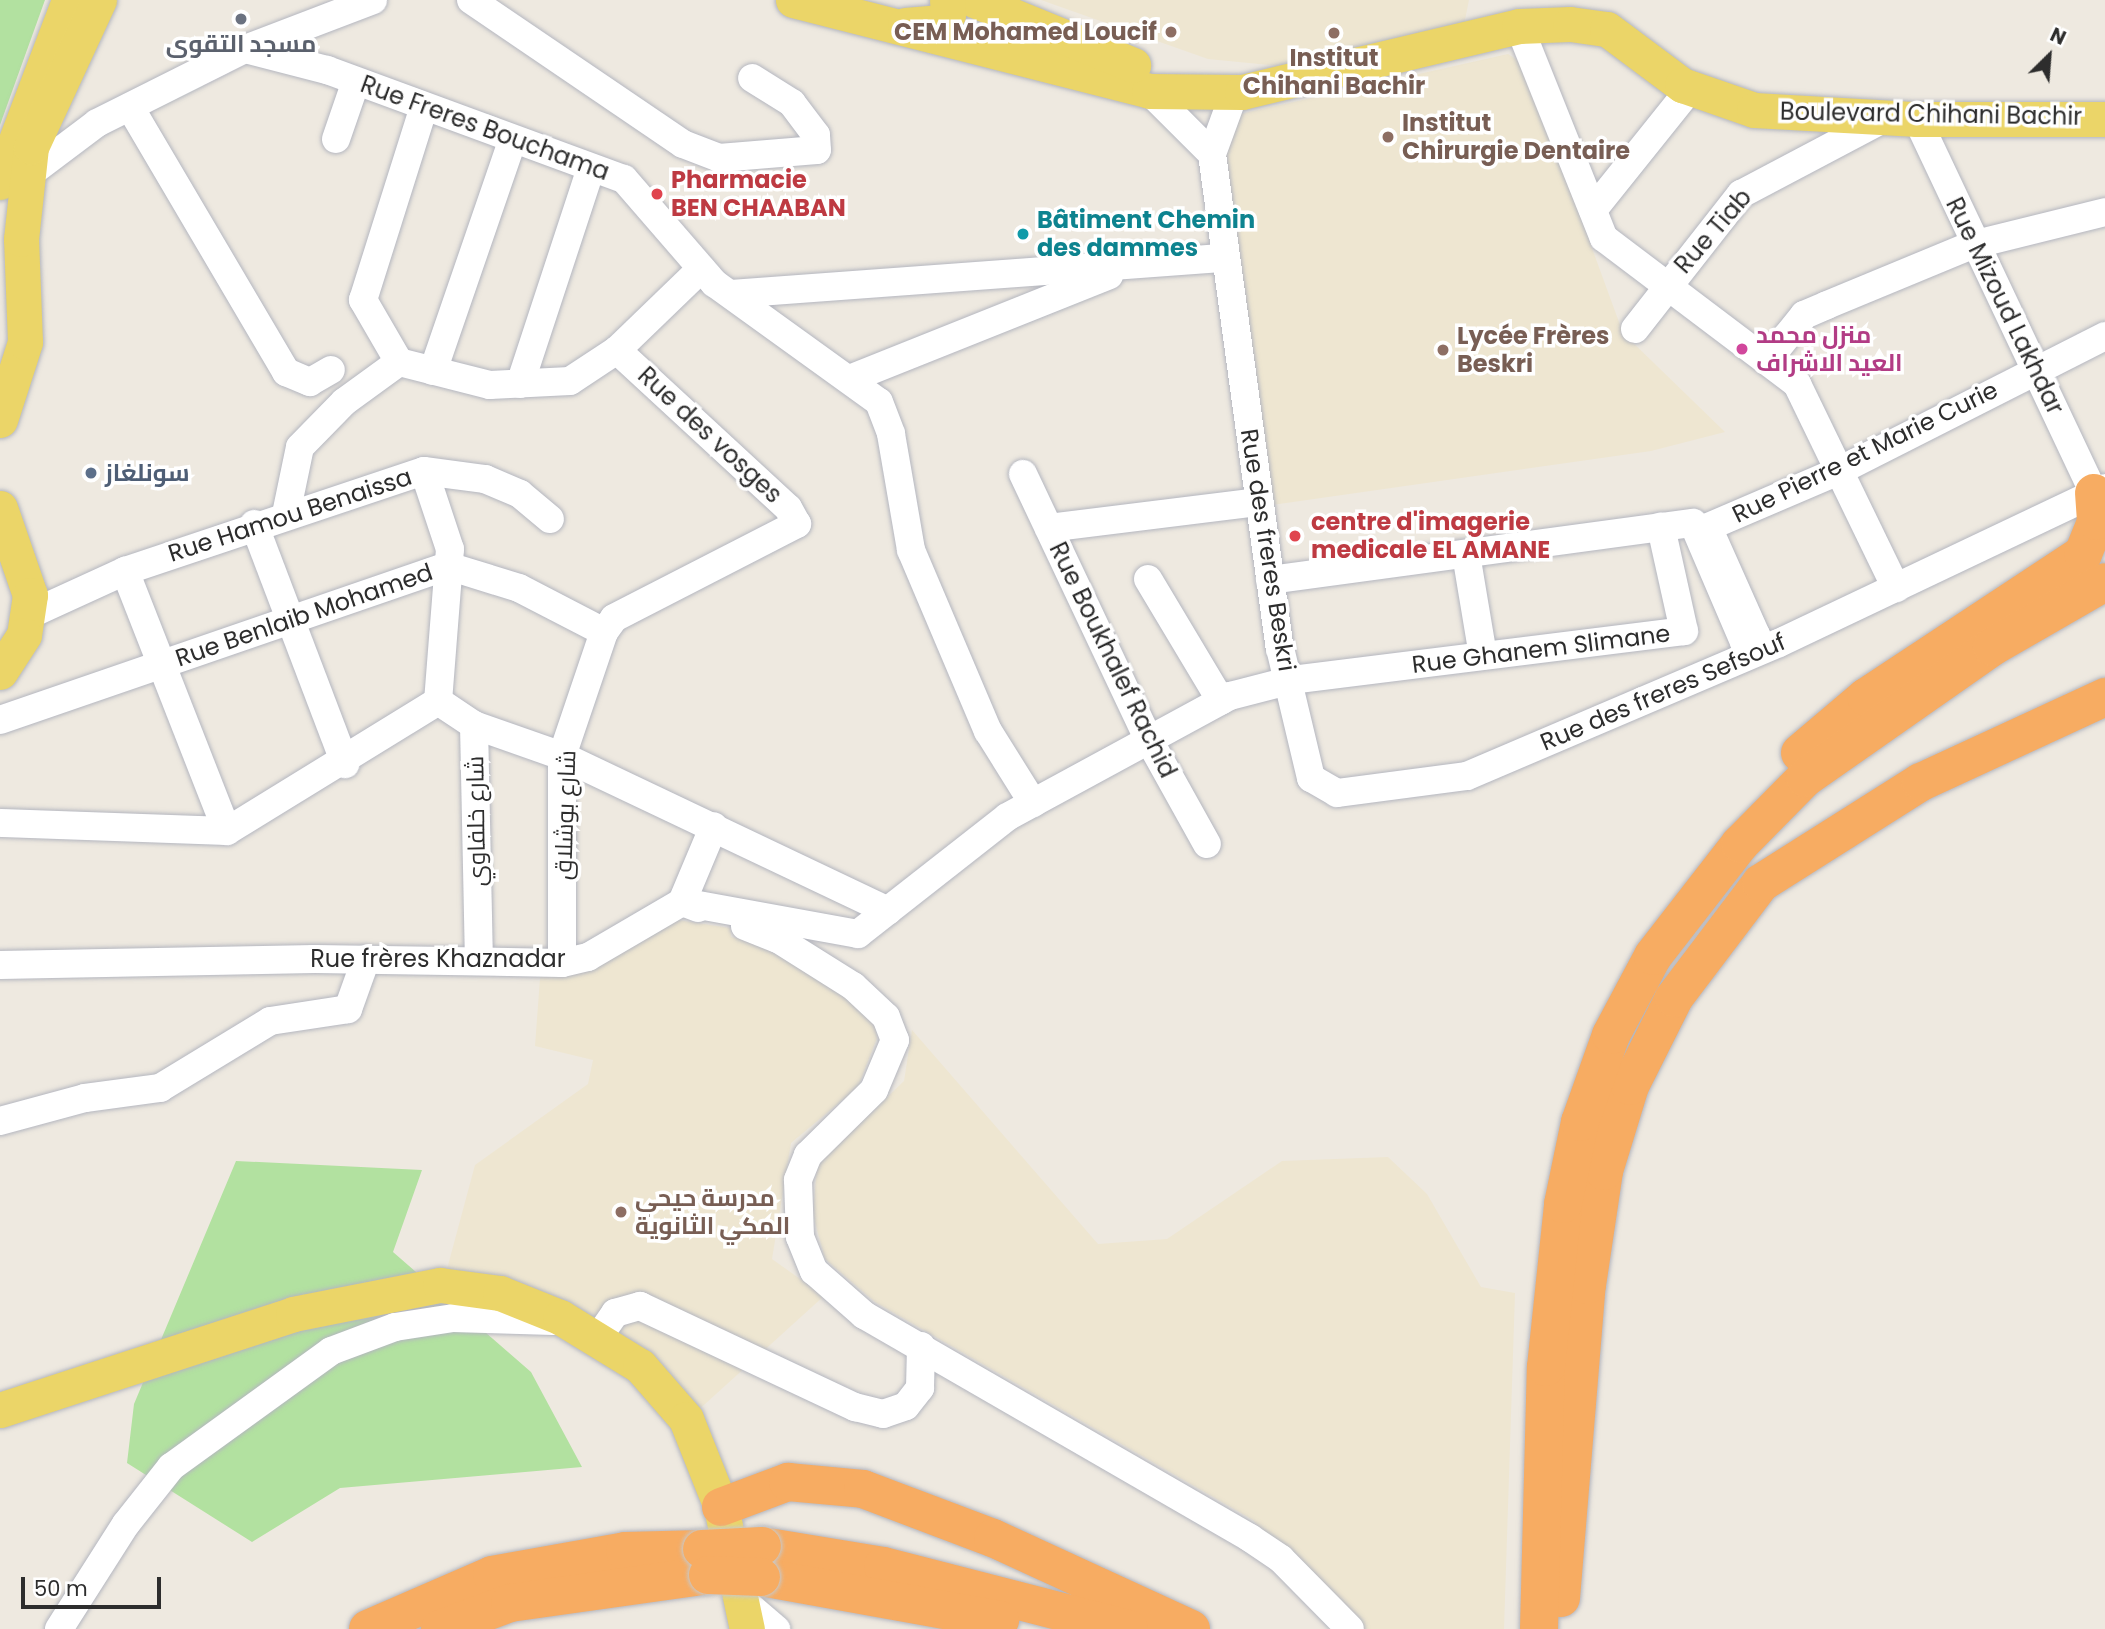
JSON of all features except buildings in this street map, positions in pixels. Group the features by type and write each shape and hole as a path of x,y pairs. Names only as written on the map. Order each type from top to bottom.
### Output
{"highway":[{"path":"1539,1629 1546,1367 1563,1204 1580,1122 1607,1047 1653,956 1714,848 1756,796 1866,697 2083,554 2096,521 2099,490"},
{"path":"1653,956 1740,844 1805,778 1992,648 2105,582"},
{"path":"1560,1629 1587,1286 1604,1171 1630,1086 1674,998 1761,883 1921,782 2105,697"},
{"path":"721,1507 788,1482 863,1489 993,1538 1191,1629"},
{"path":"368,1629 492,1575 625,1551 705,1562 753,1588 1037,1629"},
{"path":"440,1629 510,1603 705,1562"},
{"path":"753,1588 883,1566 1129,1629"}],"main road":[{"path":"0,421 25,342 11,237 14,178 69,0"},
{"path":"14,178 99,0"},
{"path":"793,0 901,25 1149,91 1238,92"},
{"path":"901,25 938,22 948,14 947,0"},
{"path":"974,0 1106,56 1238,92"},
{"name":"Boulevard Chihani Bachir","path":"1238,92 1520,26 1607,29 1690,89 1754,110 1901,118 2105,118"},
{"path":"0,508 27,575 29,615 16,653 0,672"},
{"path":"0,547 27,575"},
{"path":"0,1410 293,1314 440,1285 500,1293 583,1331 640,1366 686,1419 753,1588"}],"street":[{"path":"14,178 64,143 245,49 373,0"},
{"path":"471,0 683,144 719,158 817,150 816,135 792,103 752,78"},
{"path":"1520,26 1604,237 1797,384 1841,470 1895,588"},
{"name":"Rue Freres Bouchama","path":"245,49 356,81 625,179 701,269 731,294 852,378 879,402 911,550 988,731 1016,785 1033,803"},
{"path":"336,139 356,81"},
{"path":"1593,210 1690,89"},
{"path":"1149,91 1212,153"},
{"name":"Rue des freres Beskri","path":"682,902 858,934 1033,803 1221,701 1292,680 1270,580 1212,153 1238,92"},
{"path":"424,106 363,300 398,362 490,385 570,381 617,350 701,269"},
{"path":"130,107 286,372 310,382 331,370"},
{"name":"Rue Mizoud Lakhdar","path":"1901,118 1972,245 2099,490"},
{"name":"Rue Tiab","path":"1635,329 1667,285 1751,187 1901,118"},
{"path":"433,371 513,139"},
{"path":"520,383 591,168"},
{"path":"1767,361 1804,315 1972,245 2105,212"},
{"path":"731,294 1225,258"},
{"path":"852,378 1135,265"},
{"name":"Rue Pierre et Marie Curie","path":"1661,527 1692,523 1744,642 1756,635 1708,527 1841,470 2037,368 2105,336"},
{"name":"Rue des vosges","path":"604,632 614,618 797,524 788,508 617,350"},
{"path":"286,514 300,447 344,402 398,362"},
{"path":"0,823 227,831 345,764 438,701 450,549 424,471"},
{"name":"Rue Hamou Benaissa","path":"29,615 125,571 254,524 424,471 485,479 520,494 550,519"},
{"name":"Rue Boukhalef Rachid","path":"1023,474 1149,740 1207,844"},
{"name":"Rue des freres Sefsouf","path":"1292,680 1311,778 1337,793 1467,776 1895,588 2099,490"},
{"path":"1049,528 1259,502"},
{"path":"254,524 287,621 345,764"},
{"path":"1270,580 1661,527"},
{"name":"Rue Ghanem Slimane","path":"1292,680 1684,631 1661,527"},
{"path":"1466,554 1483,656"},
{"name":"Rue Benlaib Mohamed","path":"0,720 448,566 519,588 604,632"},
{"path":"125,571 227,831"},
{"path":"1149,579 1221,701"},
{"name":"شارع بوشلاق","path":"562,963 562,756 604,632"},
{"name":"شارع خلفاوي","path":"438,701 474,725 479,961"},
{"path":"474,725 562,756 714,826 887,911"},
{"path":"714,826 682,902 778,939 853,986 886,1017 895,1040 889,1063 874,1090 808,1155 796,1208 814,1270 835,1295 1250,1538 1350,1629"},
{"name":"Rue frères Khaznadar","path":"0,965 366,960 562,963 588,957 682,902"},
{"path":"0,1121 85,1097 160,1088 270,1021 348,1009 366,960"},
{"path":"59,1629 126,1524 171,1467 331,1351 395,1326 453,1318 583,1331 615,1313 640,1306 855,1407 884,1414 905,1406 920,1388 921,1346"},
{"path":"753,1588 776,1629"}],"shaded area":[{"name":"Institut Chihani Bachir","path":"1041,0 1469,0 1463,30 1281,66 1208,59"},
{"name":"Lycée Frères Beskri","path":"1508,54 1525,65 1623,333 1725,432 1651,451 1272,505 1223,149 1240,114"},
{"name":"مدرسة حيحي المكي الثانوية","path":"665,918 730,928 731,937 776,947 873,1015 877,1038 858,1087 791,1143 772,1259 824,1296 694,1414 447,1269 475,1165 588,1084 593,1060 535,1046 541,965"},
{"path":"912,1030 1098,1244 1167,1239 1282,1161 1388,1157 1427,1194 1481,1287 1515,1293 1504,1629 1344,1629 1253,1520 875,1302 825,1259 813,1215 817,1165 904,1081"}],"green space":[{"path":"0,0 45,0 0,125"},
{"path":"236,1161 422,1170 393,1252 531,1372 582,1467 340,1488 252,1542 127,1463 134,1404"}],"place":[{"name":"مسجد التقوى","path":"241,19"},
{"name":"CEM Mohamed Loucif","path":"1171,32"},
{"name":"Institut Chihani Bachir","path":"1334,33"},
{"name":"Institut Chirurgie Dentaire","path":"1388,137"},
{"name":"Pharmacie BEN CHAABAN","path":"657,194"},
{"name":"Bâtiment Chemin des dammes","path":"1023,234"},
{"name":"منزل محمد العيد الاشراف","path":"1742,349"},
{"name":"Lycée Frères Beskri","path":"1443,350"},
{"name":"سونلغاز","path":"91,473"},
{"name":"centre d'imagerie medicale EL AMANE","path":"1295,536"},
{"name":"مدرسة حيحي المكي الثانوية","path":"621,1212"}]}
